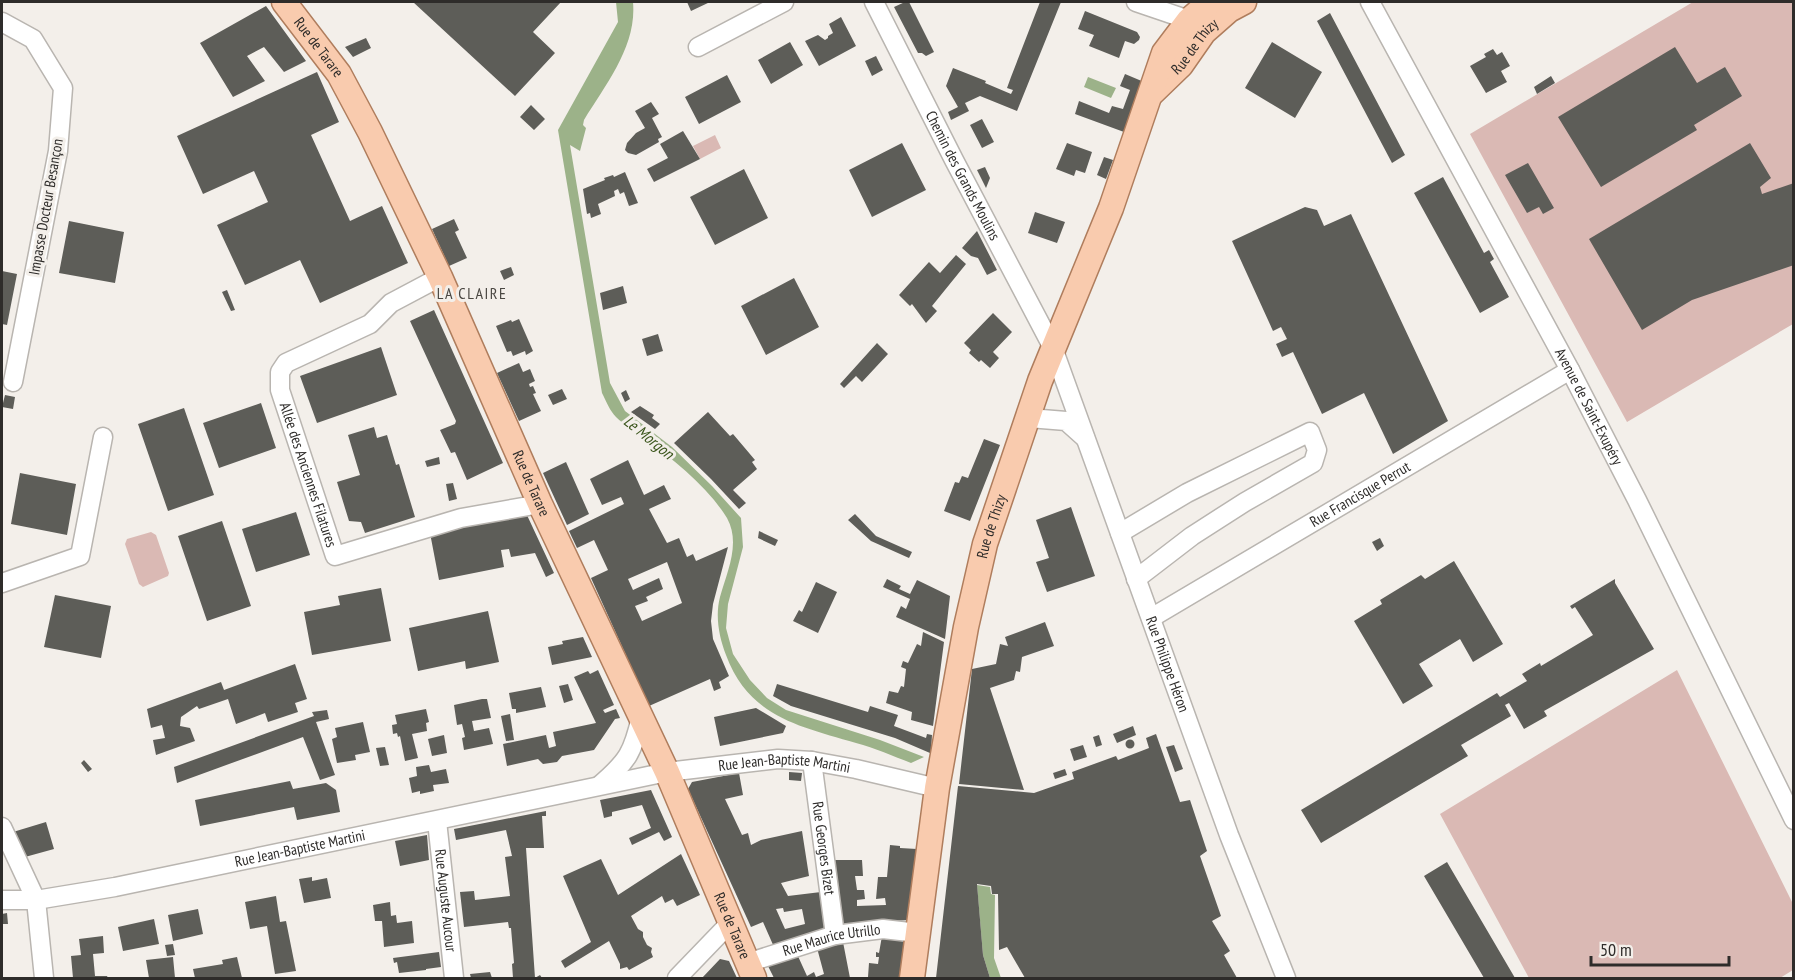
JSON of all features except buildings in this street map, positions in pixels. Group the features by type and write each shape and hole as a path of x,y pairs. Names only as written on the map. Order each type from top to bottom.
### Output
{"main road":[{"name":"Rue de Tarare","path":"284,2 339,74 370,132 440,277 540,504 667,772 751,970"},
{"name":"Rue de Thizy","path":"912,978 937,788 966,627 986,544 1053,348 1115,198 1164,53 1189,20 1210,2"},
{"name":"Rue de Thizy","path":"1149,96 1180,65 1204,32 1229,10 1244,2"}],"street":[{"path":"698,47 784,2"},
{"name":"Chemin des Grands Moulins","path":"874,2 1053,348"},
{"path":"1136,2 1189,20"},
{"name":"Avenue de Saint-Exupéry","path":"1370,2 1570,370 1786,786 1794,820"},
{"name":"Impasse Docteur Besançon","path":"2,22 33,39 63,88 58,151 13,382"},
{"name":"Allée des Anciennes Filatures","path":"440,277 391,303 370,324 286,363 280,372 280,390 336,555 461,518 540,504"},
{"name":"Rue Philippe Héron","path":"1053,348 1236,855 1286,978"},
{"name":"Rue Francisque Perrut","path":"1151,618 1570,370"},
{"path":"1029,418 1066,422 1087,439"},
{"path":"1120,533 1186,493 1310,432 1317,450 1313,463 1192,536 1136,579"},
{"path":"2,583 80,556 104,437"},
{"name":"Rue Jean-Baptiste Martini","path":"597,787 618,770 634,747 641,717"},
{"name":"Rue Jean-Baptiste Martini","path":"2,900 36,900 115,887 667,772 778,759 812,761 937,788"},
{"name":"Rue Georges Bizet","path":"812,761 835,935"},
{"name":"Rue Auguste Aucour","path":"437,821 454,978"},
{"path":"2,827 36,900 44,978"},
{"path":"677,978 730,923"},
{"name":"Rue Maurice Utrillo","path":"751,970 835,935 883,929 918,933"}],"shaded area":[{"path":"1693,2 1793,2 1793,324 1627,422 1470,134"},
{"path":"715,135 721,148 700,159 693,146"},
{"path":"151,532 156,535 169,573 168,576 143,587 139,584 125,544 127,539"},
{"path":"1677,670 1793,904 1793,970 1780,978 1529,978 1440,814"}],"water":[{"name":"Le Morgon","path":"616,2 633,2 630,34 618,64 584,120 583,125 586,128 580,151 570,145 610,383 625,411 672,447 741,518 743,547 728,604 726,628 733,654 750,680 767,698 786,710 880,740 924,757 911,763 870,747 796,724 762,706 748,693 736,676 726,655 718,626 720,597 733,547 733,537 727,518 690,475 616,417 602,393 558,130 618,22"},
{"path":"1088,77 1116,88 1111,98 1084,87"},
{"path":"977,885 990,887 991,894 995,895 994,958 1001,978 990,978 983,955"}],"district":[{"name":"LA CLAIRE","path":"472,293"}]}
